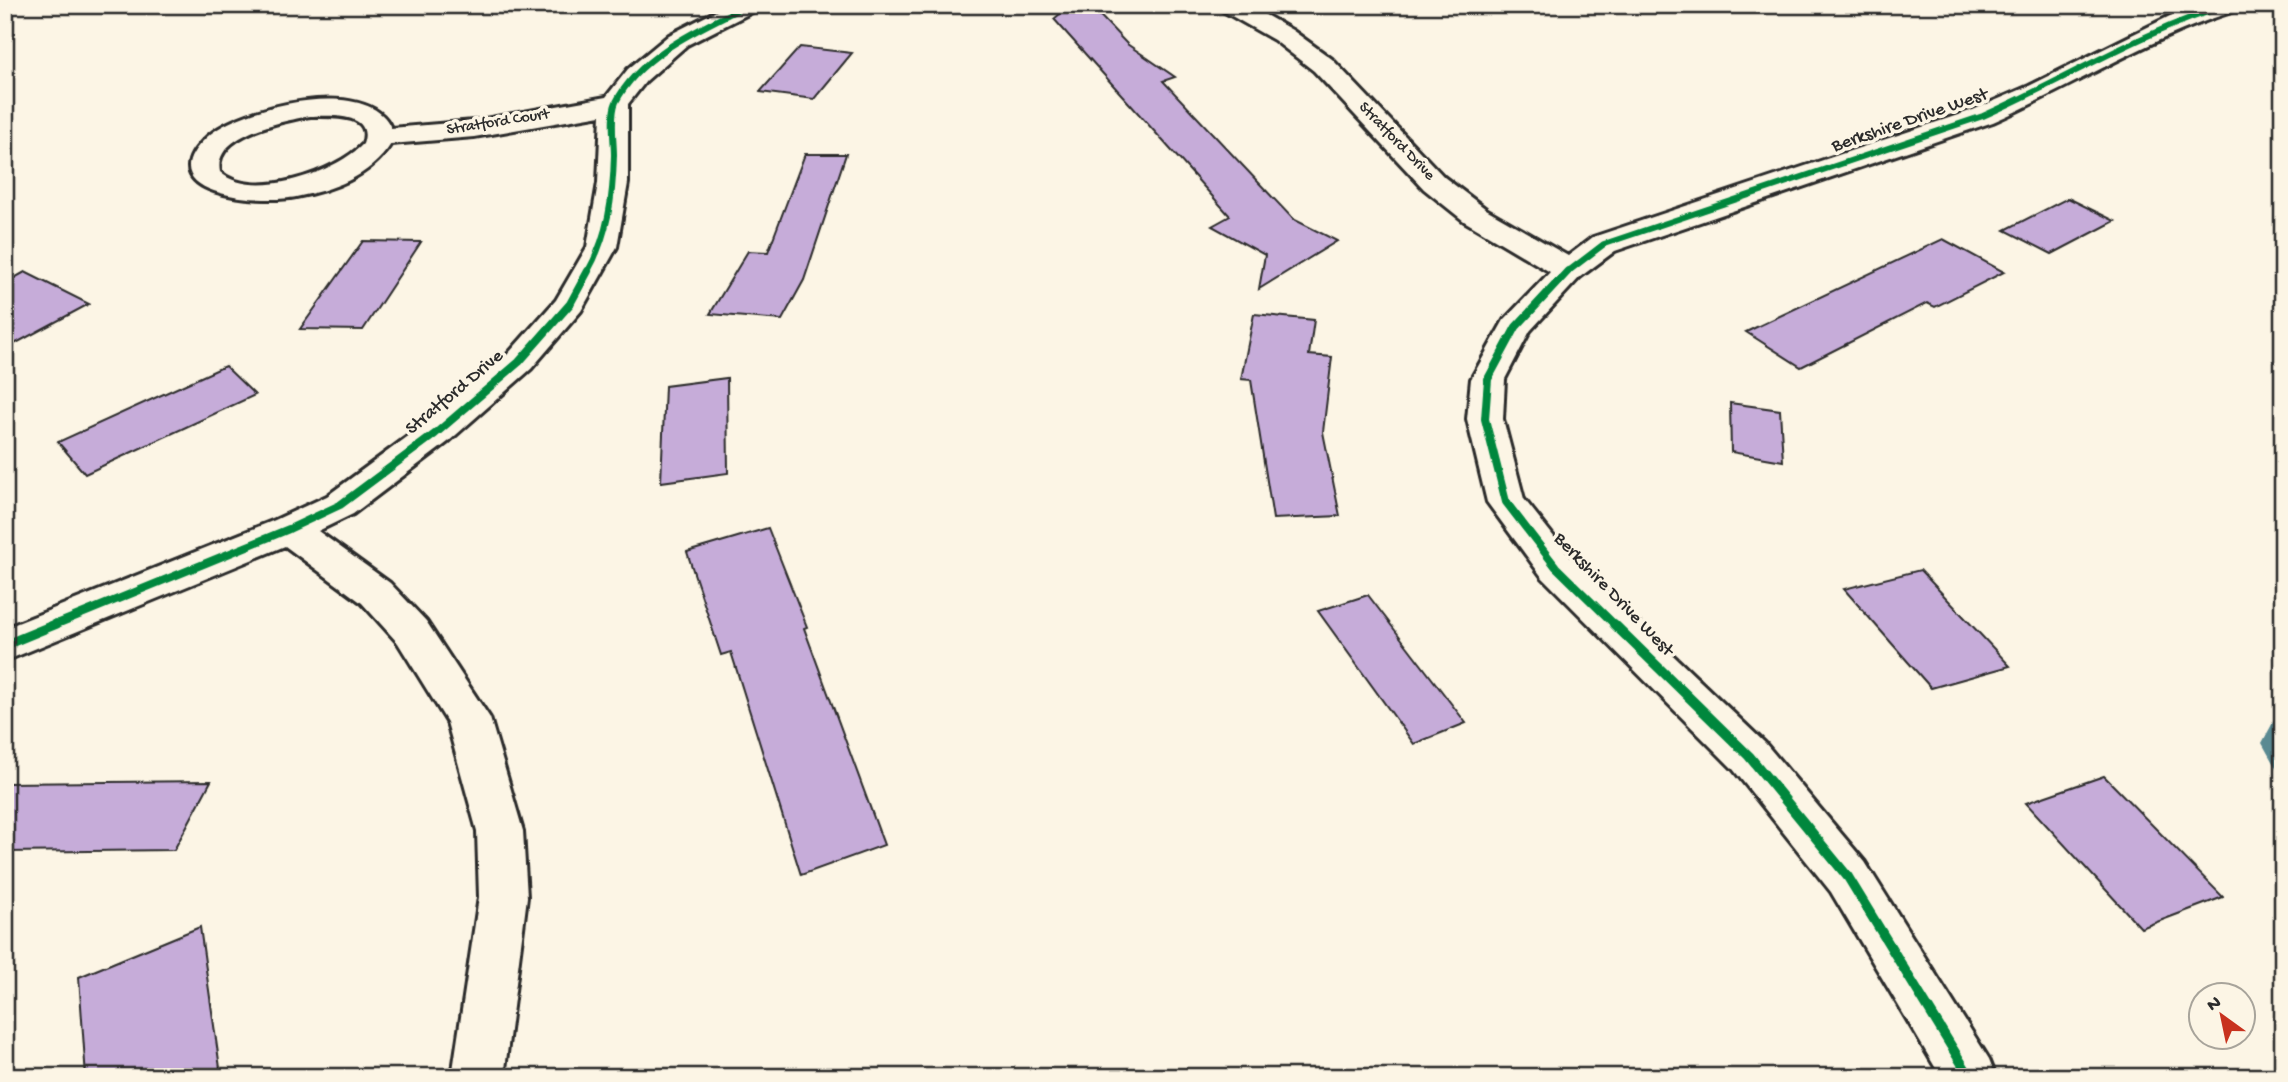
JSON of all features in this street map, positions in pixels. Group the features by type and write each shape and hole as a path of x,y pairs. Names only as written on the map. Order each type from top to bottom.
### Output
{"street":[{"path":"615,104 637,75 678,40 747,5"},
{"name":"Stratford Drive","path":"1230,5 1283,35 1323,65 1434,183 1475,215 1569,270"},
{"name":"Berkshire Drive West","path":"1970,1077 1848,877 1749,756 1556,566 1506,502 1485,419 1488,379 1516,327 1569,270 1604,244 1983,116 2038,92 2185,18 2218,6"},
{"name":"Stratford Court","path":"379,137 474,129 615,104"},
{"name":"Stratford Drive","path":"5,645 289,529 340,505 435,434 519,362 570,304 602,247 613,183 615,104"},
{"path":"310,108 354,111 369,117 378,126 379,137 374,149 345,171 325,180 275,191 232,189 216,184 207,175 204,165 208,153 220,140 260,119 285,112 310,108"},
{"path":"289,529 376,593 412,632 468,718 500,831 503,897 478,1077"}],"building":[{"path":"1070,5 1090,5 1127,44 1175,77 1163,81 1293,219 1337,241 1259,289 1265,255 1212,226 1230,216 1054,19"},
{"path":"800,47 852,53 814,99 760,92"},
{"path":"805,154 846,154 804,280 782,320 710,314 748,251 768,252"},
{"path":"2068,198 2115,221 2052,254 2005,230"},
{"path":"1943,239 2004,272 1935,307 1927,303 1801,367 1746,332"},
{"path":"363,241 421,242 363,330 300,329"},
{"path":"25,272 89,304 5,349 5,283"},
{"path":"1254,314 1314,320 1309,355 1332,357 1323,432 1340,516 1273,519 1251,380 1241,379"},
{"path":"225,366 255,395 85,474 58,442"},
{"path":"727,378 728,473 661,482 665,386"},
{"path":"1730,403 1780,410 1783,461 1731,452"},
{"path":"768,528 807,627 804,628 884,845 801,875 731,652 721,655 687,552"},
{"path":"1920,570 2010,666 1931,688 1844,589"},
{"path":"1368,595 1466,723 1414,744 1318,611"},
{"path":"2104,776 2223,897 2141,928 2026,803"},
{"path":"211,781 174,850 5,852 5,783"},
{"path":"200,927 220,1068 201,1077 86,1077 79,977"}],"waterway":[{"path":"2283,720 2271,743 2283,765"}],"cycle path":[{"path":"5,645 289,529 340,505 435,434 519,362 570,304 602,247 613,183 615,104 637,75 678,40 747,5"},
{"path":"1970,1077 1848,877 1749,756 1556,567 1506,502 1485,419 1488,379 1516,327 1569,270 1604,244 1983,116 2038,92 2185,18 2229,5"}]}
